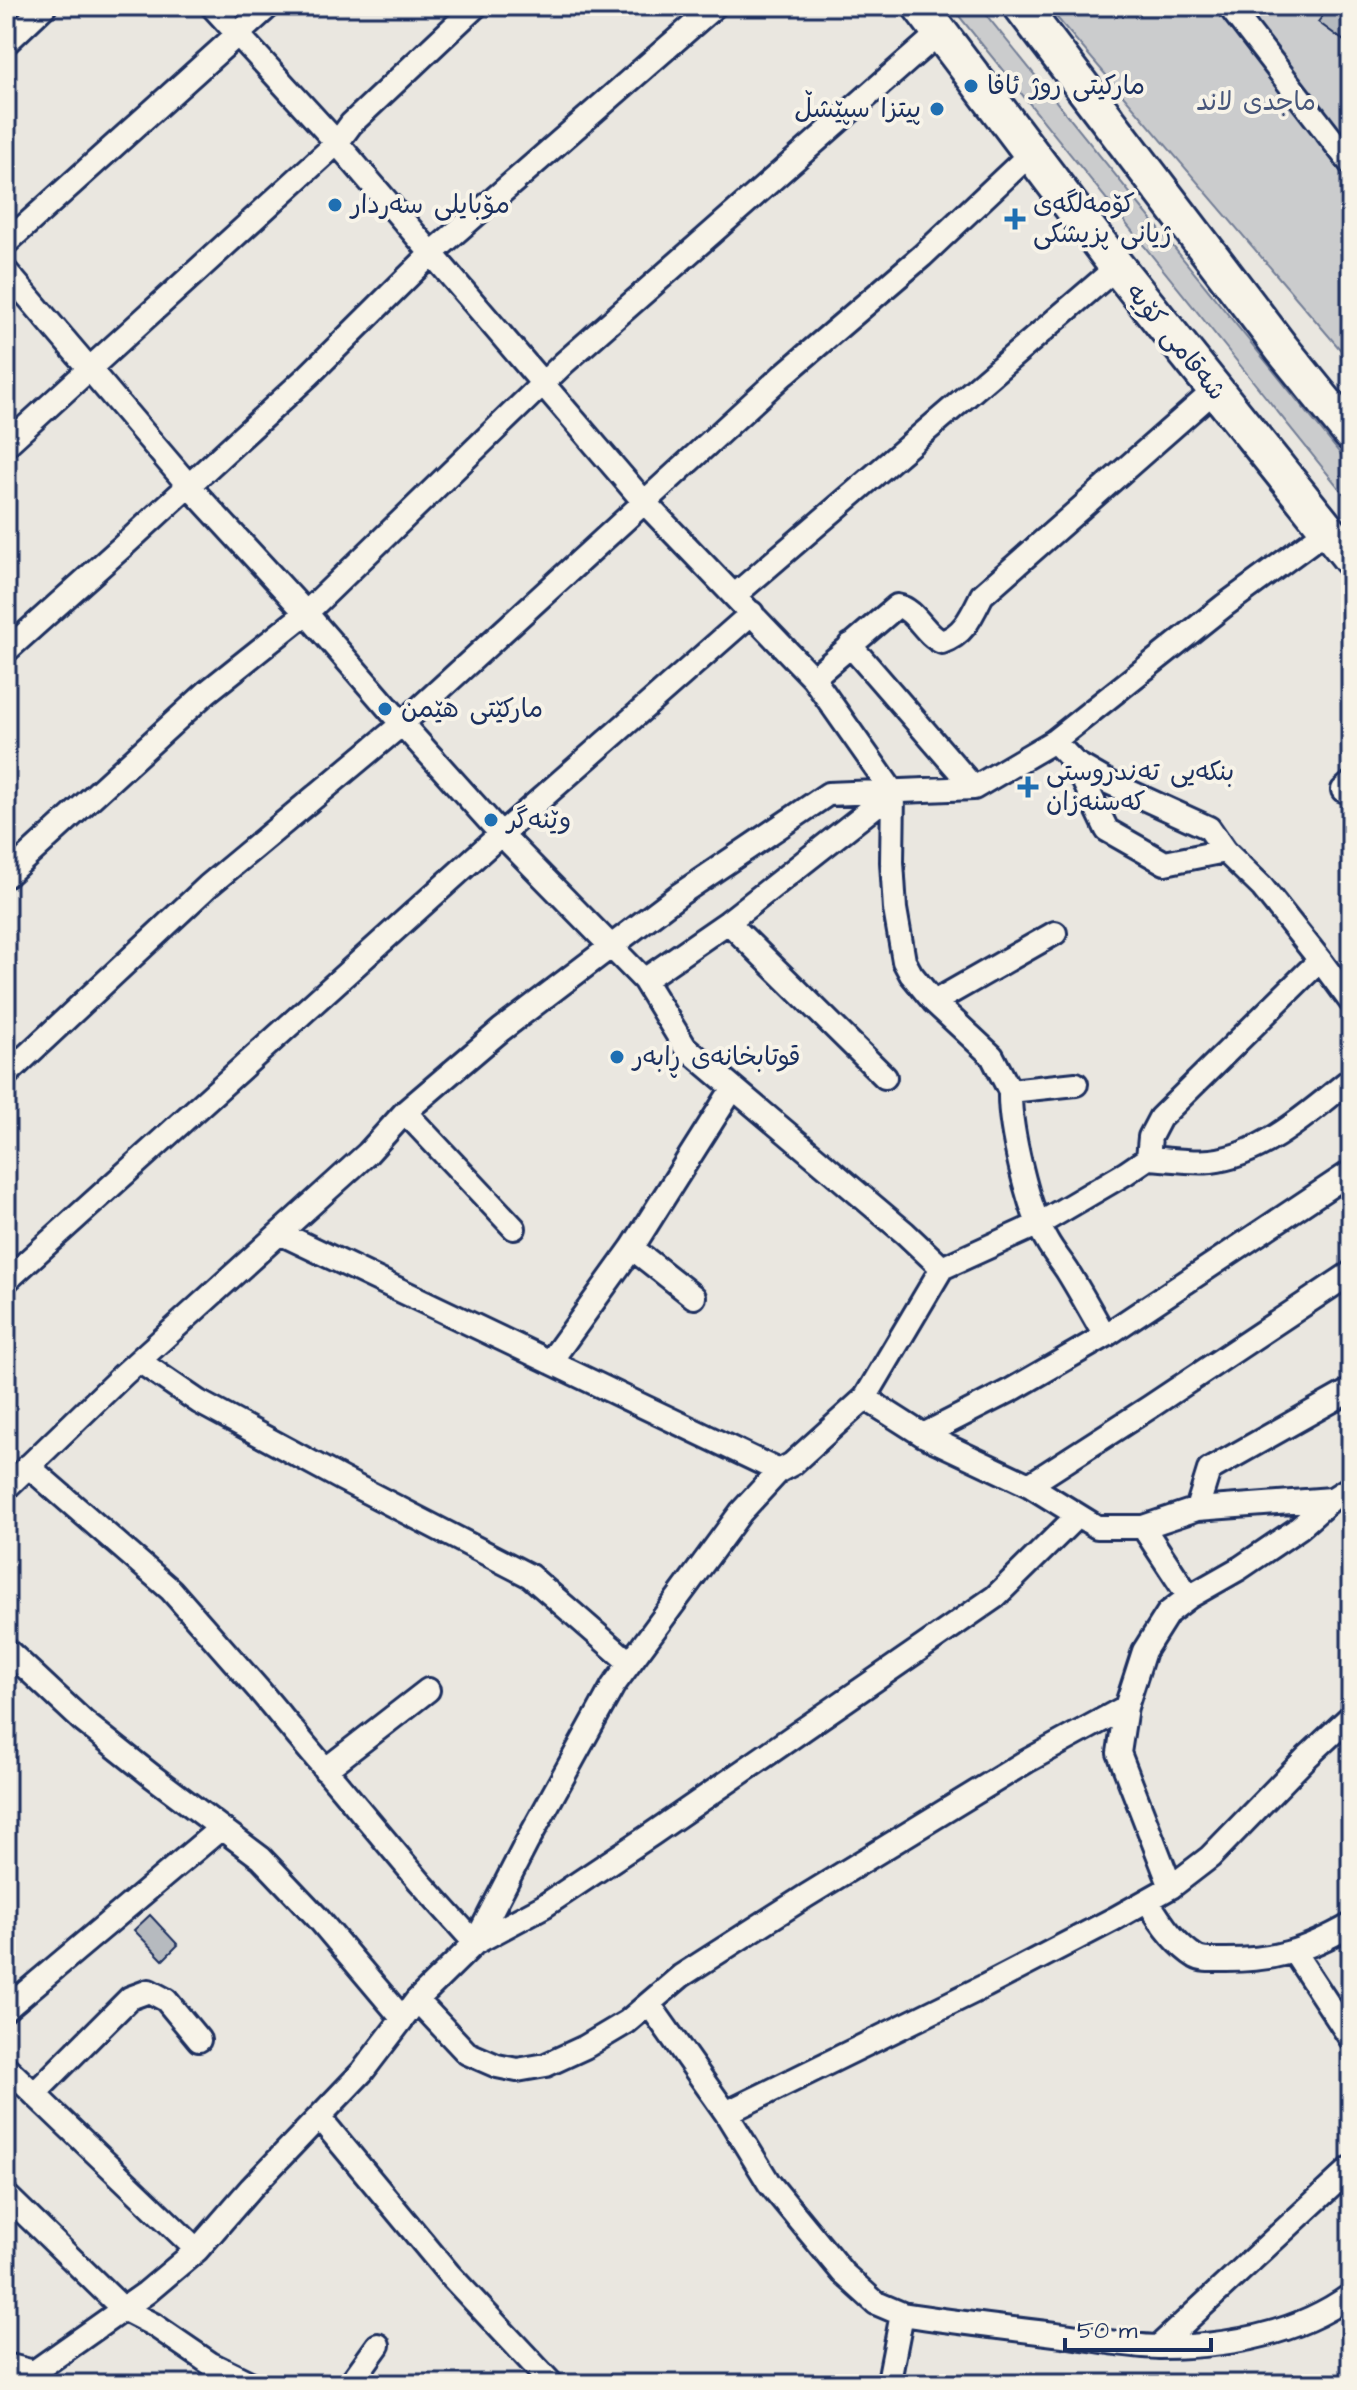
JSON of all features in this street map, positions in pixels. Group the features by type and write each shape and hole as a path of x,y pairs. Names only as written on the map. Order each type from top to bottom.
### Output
{"highway":[{"path":"1021,6 1282,349 1351,434"},
{"name":"شەقامی کۆیە","path":"930,20 1117,267 1351,559"}],"street":[{"path":"6,43 45,6"},
{"path":"212,6 337,143 645,503 813,678 893,792 892,862 899,940 904,961 934,1002 992,1056 1010,1091 1010,1114 1039,1224 1105,1336"},
{"path":"6,243 269,6"},
{"path":"6,445 337,143 351,124 476,6"},
{"path":"6,651 308,376 431,254 715,6"},
{"path":"1229,6 1351,164"},
{"path":"6,876 207,692 306,613 576,353 930,20"},
{"path":"6,1075 208,886 402,724 782,376 922,256 1030,154"},
{"path":"735,595 1117,267"},
{"path":"6,271 189,486 306,613 402,724 501,834 644,980 685,1047 905,1233 942,1268"},
{"path":"813,678 897,606 902,605 932,638 942,642 952,639 961,632 982,595 1215,390"},
{"path":"6,1488 139,1361 368,1153 405,1112 501,1030 680,894 828,794 974,788 1054,741 1225,605 1327,530"},
{"path":"6,1281 501,834 752,613"},
{"path":"850,645 974,788"},
{"path":"1054,741 1075,763 1108,782 1209,828 1225,851 1262,887 1351,1002"},
{"path":"1075,763 1107,830 1165,863 1225,851"},
{"path":"644,980 728,922 893,792"},
{"path":"728,922 885,1077"},
{"path":"934,1002 1055,933"},
{"path":"1148,1158 1150,1137 1160,1118 1320,960"},
{"path":"475,1943 613,1686 741,1512 779,1471 792,1464 865,1398 942,1268 1039,1224 1148,1158 1211,1161 1256,1148 1351,1079"},
{"path":"1010,1091 1076,1084"},
{"path":"550,1362 632,1248 733,1088"},
{"path":"405,1112 514,1228"},
{"path":"923,1435 1013,1389 1105,1336 1351,1172"},
{"path":"280,1233 779,1471"},
{"path":"632,1248 694,1297"},
{"path":"1029,1485 1351,1273"},
{"path":"139,1361 199,1402 530,1576 630,1663"},
{"path":"1197,1509 1209,1470 1351,1390"},
{"path":"865,1398 923,1435 1029,1485 1097,1527 1143,1527 1197,1509 1342,1493"},
{"path":"28,1466 171,1590 475,1943"},
{"path":"1171,1887 1119,1753 1126,1707 1144,1651 1168,1613 1299,1528 1342,1493"},
{"path":"6,2365 31,2378 197,2250 251,2188 362,2072 417,2000 475,1943 544,1906 995,1597 1077,1516"},
{"path":"1143,1527 1189,1597"},
{"path":"6,1649 84,1722 261,1858 317,1917 402,2018"},
{"path":"325,1770 428,1690"},
{"path":"417,2000 467,2053 497,2066 517,2070 546,2065 627,2022 681,1976 806,1896 1027,1761 1126,1707"},
{"path":"726,2113 971,1993 1171,1887 1210,1857 1351,1716"},
{"path":"6,2009 221,1828"},
{"path":"1148,1901 1180,1945 1200,1960 1244,1961 1294,1952 1317,1944 1351,1925"},
{"path":"1294,1952 1351,2039"},
{"path":"34,2094 130,1998 149,1991 166,2000 199,2040"},
{"path":"649,2004 726,2113 769,2183 843,2273 876,2303 902,2314 1158,2347 1243,2341 1310,2318 1351,2295"},
{"path":"6,2067 197,2250"},
{"path":"319,2117 449,2274 552,2384"},
{"path":"1158,2347 1351,2168"},
{"path":"6,2195 123,2309 154,2325 211,2364 252,2384"},
{"path":"889,2383 902,2314"},
{"path":"350,2384 378,2345"}],"green space":[{"path":"951,6 979,6 1351,467 1351,503"},
{"name":"ماجدی لاند","path":"1047,6 1351,6 1351,362"}],"building":[{"path":"1330,6 1351,6 1351,46 1318,22"},
{"path":"150,1915 178,1945 163,1960 134,1930"}],"place":[{"name":"ماركيتى روژ ئافا","path":"971,86"},
{"name":"پیتزا سپێشڵ","path":"937,109"},
{"name":"مۆبایلی سەردار","path":"335,205"},
{"name":"کۆمەلگەی ژیانی پزیشکی","path":"1015,219"},
{"name":"مارکێتی هێمن","path":"385,709"},
{"name":"بنکەیی تەندروستی کەسنەزان","path":"1028,787"},
{"name":"وێنەگر","path":"491,820"},
{"name":"قوتابخانەی ڕابەر","path":"617,1057"}]}
